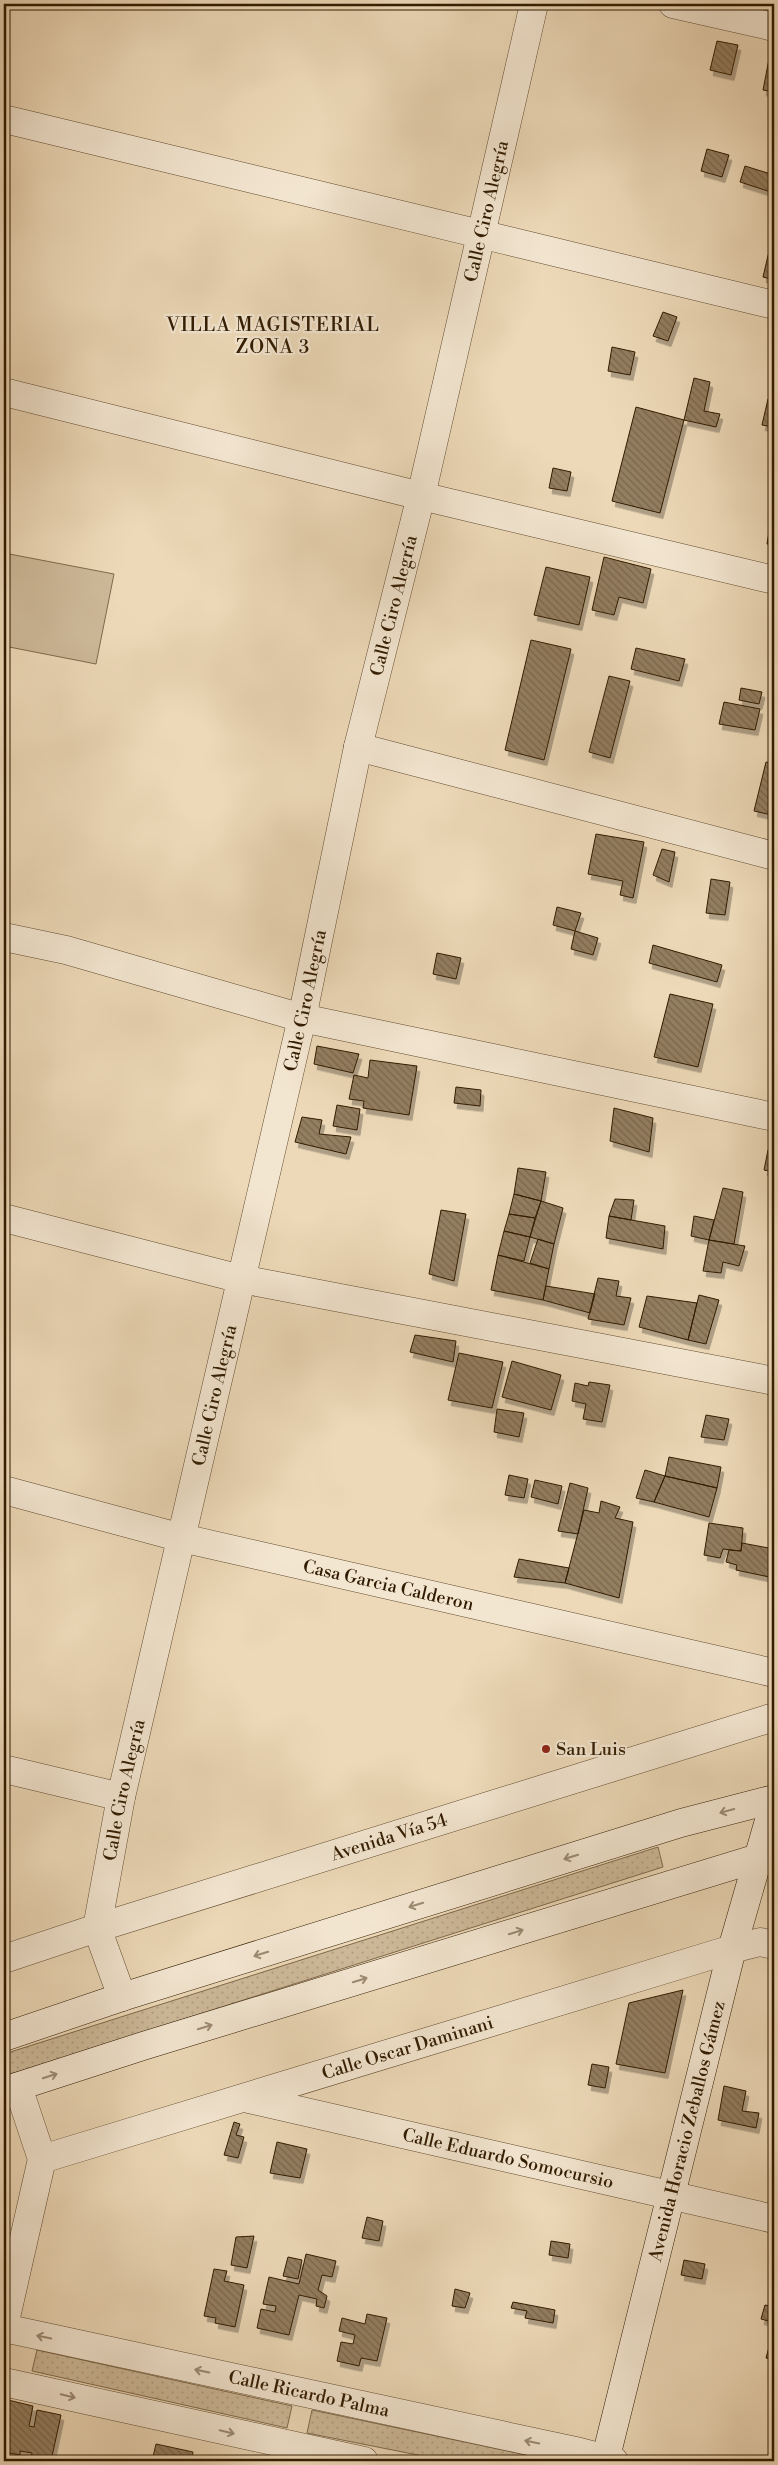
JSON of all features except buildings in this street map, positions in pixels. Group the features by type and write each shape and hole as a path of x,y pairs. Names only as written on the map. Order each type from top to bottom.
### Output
{"street":[{"name":"Calle Ciro Alegría","path":"97,1928 121,1797 302,1018 358,747 421,496 480,232 534,4"},
{"path":"673,4 774,27"},
{"path":"4,119 480,232 774,305"},
{"path":"4,392 421,496 774,580"},
{"path":"358,747 774,856"},
{"path":"4,937 66,950 302,1018 774,1117"},
{"path":"4,1218 241,1279 774,1381"},
{"name":"Casa Garcia Calderon","path":"4,1490 182,1538 774,1674"},
{"name":"Avenida Vía 54","path":"4,1959 97,1928 774,1717"},
{"path":"4,1768 121,1797"},
{"path":"4,2037 122,1997 680,1823 774,1799"},
{"name":"Avenida Horacio Zeballos Gámez","path":"608,2461 671,2194 732,1949 766,1855 774,1803"},
{"path":"4,2327 42,2159 11,2089 766,1855"},
{"path":"97,1928 122,1997"},
{"name":"Calle Oscar Daminani","path":"42,2159 732,1949 760,1942 774,1945"},
{"name":"Calle Eduardo Somocursio","path":"243,2097 774,2219"},
{"name":"Calle Ricardo Palma","path":"4,2327 608,2461"},
{"path":"4,2382 364,2461"}],"shaded area":[{"path":"4,553 114,574 96,664 4,646"},
{"path":"658,1847 663,1867 4,2076 4,2054"},
{"path":"37,2350 292,2406 287,2428 32,2371"},
{"path":"312,2410 555,2461 448,2461 307,2433"}],"place":[{"name":"San Luis","path":"546,1749"}],"district":[{"name":"VILLA MAGISTERIAL ZONA 3","path":"273,335"}]}
